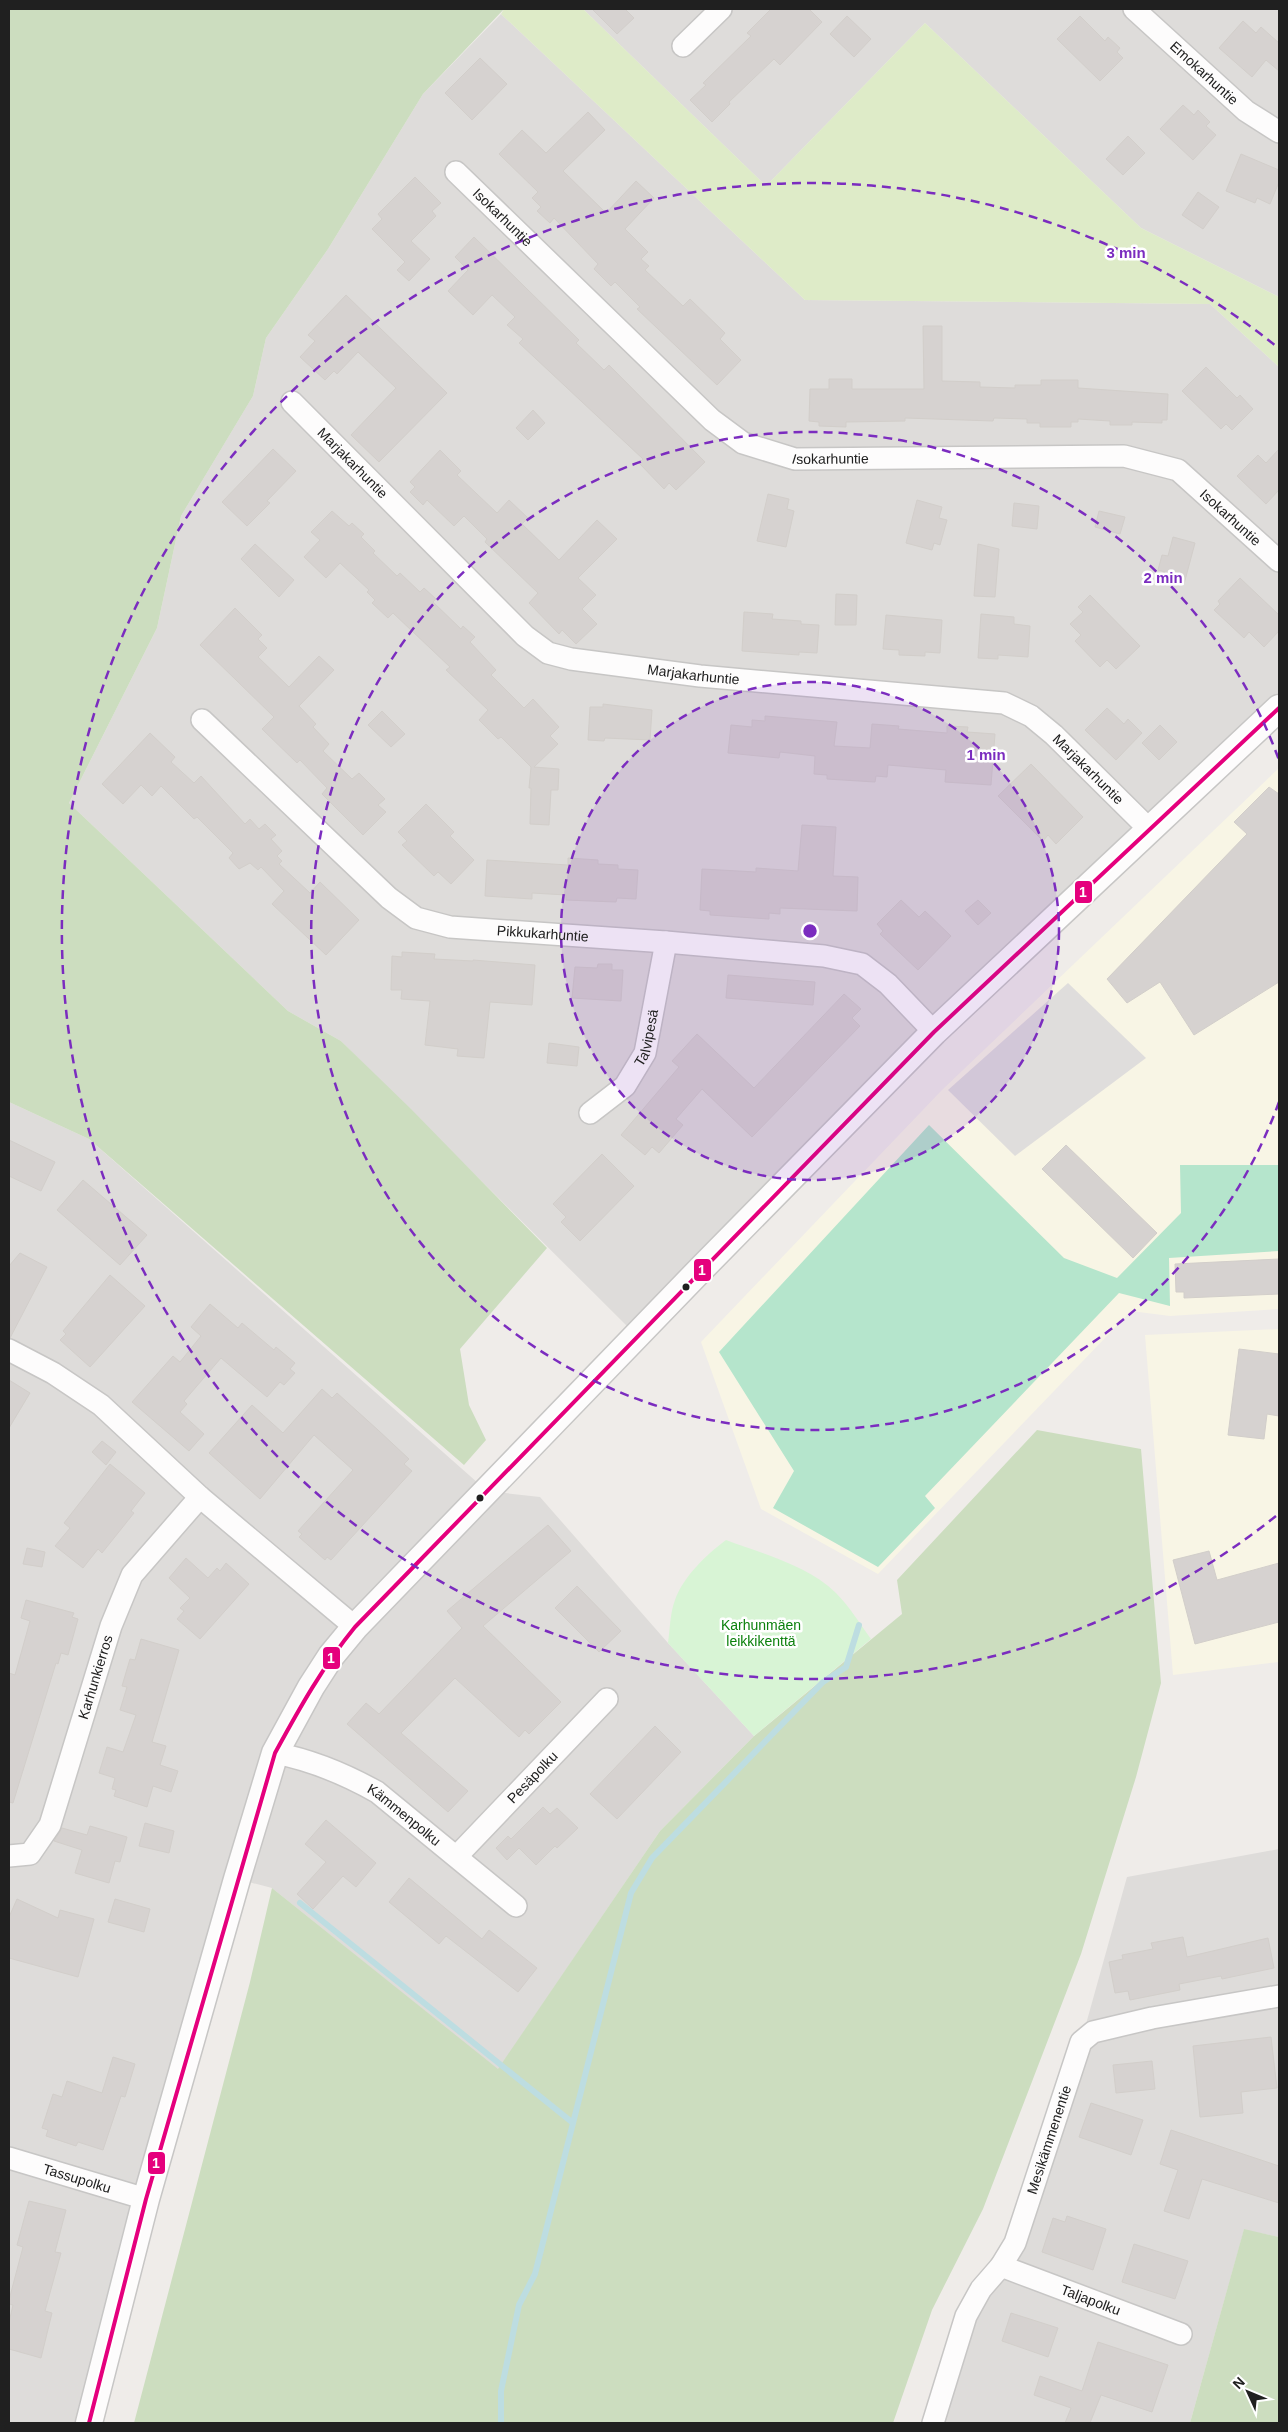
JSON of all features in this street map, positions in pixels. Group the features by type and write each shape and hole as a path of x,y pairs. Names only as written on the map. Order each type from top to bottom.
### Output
{"street":[{"path":"683,46 721,9"},
{"name":"Emokarhuntie","path":"1134,9 1246,110 1279,132"},
{"name":"Isokarhuntie","path":"456,172 712,420 743,443 795,459 1124,456 1178,470 1279,561"},
{"name":"Marjakarhuntie","path":"292,402 525,636 548,653 571,659 700,676 1004,703 1031,716 1054,735 1149,829"},
{"path":"89,2423 146,2199 236,1879 275,1753 311,1687 331,1656 622,1351 934,1032 1279,708"},
{"name":"Pikkukarhuntie","path":"202,720 389,898 416,918 450,927 666,942 824,956 862,964 888,984 934,1032"},
{"name":"Talvipesä","path":"590,1113 625,1086 645,1053 666,942"},
{"path":"9,1350 53,1373 101,1405 200,1497 356,1628"},
{"name":"Karhunkierros","path":"9,1856 30,1854 50,1825 111,1626 132,1575 200,1497"},
{"name":"Pesäpolku","path":"457,1856 607,1699"},
{"name":"Kämmenpolku","path":"275,1753 299,1758 352,1778 377,1792 516,1906"},
{"name":"Mesikämmenentie","path":"933,2423 966,2316 981,2289 1001,2266 1014,2242 1025,2214 1081,2042 1094,2032 1142,2020 1279,1996"},
{"name":"Tassupolku","path":"9,2158 146,2199"},
{"name":"Taljapolku","path":"1001,2266 1181,2334"}],"shaded area":[{"path":"583,9 1279,9 1279,297 1141,228 925,23 766,186"},
{"path":"501,14 805,300 1210,304 1279,367 1279,708 638,1337 341,1041 288,1011 69,803 157,628 181,516 253,396 266,338 328,249 423,94"},
{"path":"1279,768 1279,1309 1170,1316 1131,1311 878,1574 761,1509 701,1342 942,1090"},
{"path":"1068,983 1146,1058 1015,1156 948,1090"},
{"path":"9,1102 89,1139 487,1491 540,1497 668,1643 754,1736 660,1831 498,2070 272,1888 237,1879 89,2423 9,2423"},
{"path":"1279,1329 1279,1662 1173,1675 1145,1335"},
{"path":"1279,1849 1279,2237 1244,2230 1190,2423 933,2423 966,2316 1001,2266 1081,2042 1127,1877"}],"green space":[{"path":"9,9 504,9 423,94 328,249 266,338 253,396 181,516 157,628 69,803 288,1011 341,1041 411,1109 547,1248 460,1349 469,1405 486,1440 464,1465 89,1139 9,1102"},
{"path":"504,9 583,9 766,186 925,23 1141,228 1279,297 1279,367 1210,304 805,300 501,14"},
{"path":"929,1125 1064,1258 1117,1278 1181,1213 1180,1165 1279,1165 1279,1251 1169,1258 1170,1306 1119,1293 925,1496 935,1508 878,1567 773,1508 794,1471 719,1352"},
{"path":"1037,1430 1141,1449 1161,1683 1136,1777 1081,1954 983,2209 932,2310 893,2423 134,2423 250,1982 272,1888 498,2069 660,1831 754,1736 902,1614 897,1580"},
{"name":"Karhunmäen leikkikenttä","path":"726,1540 784,1561 824,1583 846,1604 871,1639 754,1736 668,1643 672,1610 679,1591 696,1567"},
{"path":"1244,2229 1279,2237 1279,2423 1190,2423"}],"building":[{"path":"592,9 625,9 634,18 617,34"},
{"path":"771,9 809,9 822,22 780,65 774,59 729,102 730,104 712,122 690,100 706,85 703,83 751,36 747,33"},
{"path":"847,16 871,39 854,57 830,34"},
{"path":"1080,16 1105,41 1108,37 1120,48 1117,52 1123,58 1100,81 1057,39"},
{"path":"1243,21 1256,33 1261,27 1279,43 1279,71 1266,60 1252,77 1219,48"},
{"path":"480,58 507,84 472,120 445,93"},
{"path":"1183,105 1194,115 1198,110 1210,122 1206,126 1216,135 1193,160 1160,129"},
{"path":"588,112 605,130 563,171 606,213 636,181 654,198 625,229 648,252 641,259 649,266 645,270 683,306 690,299 725,333 720,339 741,360 717,385 637,309 640,307 615,282 611,286 594,269 598,264 554,218 550,223 537,211 541,207 532,198 538,192 499,154 522,130 546,153"},
{"path":"1128,136 1145,153 1123,175 1106,159"},
{"path":"1241,154 1279,170 1279,182 1270,204 1257,198 1255,203 1226,191"},
{"path":"415,177 441,203 432,211 436,216 411,241 430,259 409,281 397,270 405,262 372,229 382,219 378,214"},
{"path":"1198,192 1219,207 1203,229 1182,215"},
{"path":"474,237 579,340 576,343 604,370 609,365 705,462 676,490 669,483 664,489 639,463 643,459 519,343 523,339 507,325 515,317 492,295 473,315 448,291 468,270 455,257"},
{"path":"346,295 447,393 379,462 351,435 396,388 358,352 337,374 334,371 325,380 300,357 315,341 308,335"},
{"path":"923,326 942,326 942,381 980,382 980,387 1015,388 1015,385 1041,385 1041,380 1078,380 1078,388 1168,394 1167,420 1162,420 1162,423 1132,422 1132,425 1110,425 1110,421 1078,419 1078,422 1071,422 1071,427 1040,427 1040,423 1027,423 1027,419 994,418 993,421 905,418 905,421 846,422 846,427 819,426 819,422 809,421 810,389 829,389 829,379 852,379 852,389 924,389"},
{"path":"1206,367 1237,398 1240,395 1253,409 1232,430 1226,424 1221,429 1182,391"},
{"path":"533,410 545,423 528,440 516,428"},
{"path":"273,449 296,471 267,501 270,503 247,526 222,502"},
{"path":"1279,449 1279,490 1266,504 1237,476 1258,455 1266,463"},
{"path":"440,450 461,471 457,475 497,513 509,500 528,518 522,524 559,560 597,520 617,539 578,578 596,595 582,609 597,624 576,644 562,630 559,634 529,603 538,593 485,542 487,539 464,516 454,526 427,500 423,505 410,492 415,487 410,482"},
{"path":"768,494 789,499 787,509 794,511 786,547 757,541"},
{"path":"917,500 942,507 939,518 947,520 940,545 934,543 932,550 906,543"},
{"path":"1014,503 1039,506 1037,529 1012,526"},
{"path":"332,511 349,526 352,523 364,534 361,537 375,551 373,553 397,576 400,573 420,592 424,588 436,599 433,602 461,629 463,626 475,637 470,642 496,670 491,675 524,708 533,699 559,727 550,736 558,744 534,767 559,769 558,790 551,790 549,825 530,824 531,788 529,788 531,767 501,737 498,739 479,720 488,710 446,670 450,667 393,613 388,618 372,603 375,600 367,592 369,590 340,563 326,578 304,557 320,540 311,532"},
{"path":"1099,511 1125,517 1120,534 1095,527"},
{"path":"1173,537 1195,543 1184,584 1163,578 1165,572 1158,570 1162,555 1168,556"},
{"path":"255,544 294,580 279,597 241,559"},
{"path":"978,544 999,549 995,597 974,596"},
{"path":"1240,578 1279,615 1279,631 1264,647 1249,632 1244,638 1214,610 1220,604 1218,601"},
{"path":"836,594 857,595 856,625 835,625"},
{"path":"1090,595 1140,646 1116,669 1107,660 1100,667 1075,641 1081,635 1070,624 1083,612 1078,607"},
{"path":"235,608 262,635 258,639 267,648 258,657 289,687 319,656 334,670 299,706 316,724 313,727 329,744 323,751 352,779 359,773 385,799 378,805 386,812 363,835 322,794 327,788 300,760 297,763 262,729 274,717 200,645"},
{"path":"744,612 773,614 772,619 801,621 801,624 819,625 817,653 799,652 799,655 742,651"},
{"path":"981,614 1014,617 1014,624 1030,626 1028,657 998,655 998,659 978,658"},
{"path":"886,615 942,620 940,653 925,652 925,656 899,655 899,650 883,649"},
{"path":"603,704 652,710 650,740 605,738 604,741 588,740 590,707 603,707"},
{"path":"1107,708 1124,724 1128,719 1142,733 1116,760 1085,730"},
{"path":"382,711 405,734 391,747 368,725"},
{"path":"765,716 837,722 834,746 870,748 872,724 899,726 898,729 947,733 947,726 968,727 967,732 995,734 991,785 945,782 946,770 888,765 887,777 876,776 875,782 827,779 827,775 814,774 815,756 780,752 779,758 728,753 731,725 752,727 752,720 765,721"},
{"path":"1160,725 1177,742 1159,760 1142,743"},
{"path":"150,733 175,757 171,762 194,783 201,776 245,824 250,819 259,829 265,824 276,835 271,839 282,851 277,856 282,861 279,864 310,893 320,882 359,920 326,955 272,904 284,891 261,867 258,870 250,863 239,869 229,858 233,853 197,817 194,819 161,786 152,796 141,785 123,804 102,784"},
{"path":"1031,764 1083,817 1056,844 1048,835 1043,841 998,796"},
{"path":"1269,787 1279,794 1279,982 1194,1035 1160,982 1127,1003 1107,979 1247,834 1234,822"},
{"path":"426,804 454,832 450,836 474,860 451,884 438,872 434,876 402,845 407,841 398,832"},
{"path":"802,825 836,827 833,876 858,877 857,911 780,908 780,914 769,913 769,919 710,915 710,911 700,910 702,869 756,872 756,868 798,871"},
{"path":"568,858 598,860 598,864 618,865 618,869 638,870 636,899 617,898 616,902 566,900 566,895 532,893 532,899 485,896 487,860 568,865"},
{"path":"901,900 919,917 925,911 951,936 918,970 880,934 883,931 877,924"},
{"path":"978,900 991,913 978,925 965,911"},
{"path":"402,952 435,954 434,959 535,965 532,1005 490,1002 484,1058 457,1056 458,1049 425,1045 430,1001 401,999 402,990 391,990 392,956 402,957"},
{"path":"598,964 612,964 612,970 623,970 621,1001 572,998 575,967 597,968"},
{"path":"728,975 815,982 813,1005 726,998"},
{"path":"844,994 861,1009 852,1018 860,1026 752,1137 702,1089 676,1119 683,1125 659,1153 652,1147 645,1155 621,1135 679,1067 672,1061 697,1034 754,1088"},
{"path":"549,1043 579,1047 577,1066 547,1063"},
{"path":"9,1140 55,1162 41,1191 9,1176"},
{"path":"1066,1145 1157,1233 1133,1258 1042,1169"},
{"path":"602,1154 634,1186 580,1241 561,1222 566,1217 553,1204"},
{"path":"83,1180 147,1235 120,1265 57,1210"},
{"path":"20,1253 47,1267 10,1338 9,1266"},
{"path":"1279,1259 1279,1294 1184,1298 1184,1292 1176,1292 1175,1264"},
{"path":"110,1275 145,1306 90,1367 60,1340 66,1334 63,1331"},
{"path":"210,1304 238,1328 242,1323 274,1350 276,1347 295,1363 290,1369 295,1373 284,1385 280,1382 267,1397 221,1358 184,1401 187,1404 180,1412 204,1434 189,1451 132,1402 173,1356 180,1362 201,1336 191,1327"},
{"path":"1239,1349 1279,1354 1279,1416 1267,1414 1264,1439 1228,1435"},
{"path":"9,1380 30,1393 9,1428"},
{"path":"322,1389 332,1398 337,1393 378,1430 409,1459 404,1464 412,1471 331,1560 327,1557 325,1560 299,1537 302,1534 298,1531 353,1470 314,1435 260,1499 209,1453 252,1405 283,1433"},
{"path":"102,1441 116,1452 106,1465 92,1452"},
{"path":"110,1464 145,1493 131,1511 134,1513 102,1553 98,1549 83,1568 55,1546 70,1528 64,1523"},
{"path":"548,1525 571,1551 483,1626 561,1702 529,1734 525,1730 519,1737 455,1678 401,1733 468,1791 448,1812 347,1724 366,1703 379,1714 462,1628 447,1611"},
{"path":"27,1548 45,1552 42,1567 23,1564"},
{"path":"1209,1551 1217,1580 1279,1563 1279,1622 1195,1644 1173,1560"},
{"path":"186,1558 208,1578 217,1568 220,1571 226,1563 249,1584 200,1639 177,1619 184,1611 180,1608 190,1598 169,1578"},
{"path":"577,1586 621,1631 599,1652 555,1608"},
{"path":"26,1600 74,1613 72,1617 78,1619 68,1655 61,1653 58,1664 56,1663 13,1803 9,1802 9,1673 15,1675 30,1621 21,1618"},
{"path":"141,1639 179,1650 152,1742 166,1746 160,1765 178,1771 171,1792 153,1786 147,1807 114,1796 116,1790 112,1789 115,1778 99,1773 107,1747 123,1752 136,1715 120,1710 127,1687 122,1686 130,1659 135,1660"},
{"path":"655,1726 681,1752 617,1819 590,1794"},
{"path":"543,1807 550,1814 557,1808 578,1828 557,1848 555,1846 536,1865 519,1848 507,1860 496,1848 508,1836 511,1839"},
{"path":"326,1820 376,1863 356,1887 343,1876 313,1909 297,1894 326,1862 305,1844"},
{"path":"145,1823 174,1831 169,1853 139,1846"},
{"path":"90,1826 127,1837 120,1862 115,1861 109,1883 75,1873 82,1850 54,1841 62,1828 87,1835"},
{"path":"409,1878 482,1939 489,1930 537,1968 518,1992 446,1936 439,1944 389,1902"},
{"path":"17,1899 58,1918 60,1910 94,1919 78,1977 9,1958 9,1917"},
{"path":"115,1899 150,1909 144,1932 108,1922"},
{"path":"1183,1937 1187,1957 1268,1938 1274,1968 1222,1979 1221,1976 1179,1984 1180,1990 1130,2000 1128,1991 1115,1993 1109,1962 1123,1959 1122,1955 1153,1949 1151,1943"},
{"path":"1271,2037 1277,2088 1241,2092 1243,2113 1200,2117 1193,2046"},
{"path":"113,2057 135,2064 125,2097 121,2096 103,2150 78,2142 76,2146 46,2136 48,2130 42,2128 53,2094 62,2097 67,2081 102,2093"},
{"path":"1152,2061 1155,2089 1116,2093 1113,2065"},
{"path":"1091,2103 1143,2120 1131,2155 1079,2137"},
{"path":"1171,2130 1279,2166 1279,2203 1202,2179 1189,2219 1164,2211 1178,2170 1160,2164"},
{"path":"29,2201 66,2210 55,2252 61,2253 45,2311 52,2313 41,2358 9,2349 9,2322 13,2305 9,2304 9,2300 23,2247 17,2245"},
{"path":"1067,2216 1106,2229 1093,2270 1042,2252 1053,2218 1065,2222"},
{"path":"1134,2244 1188,2261 1175,2299 1122,2282"},
{"path":"1011,2313 1058,2328 1048,2357 1002,2341"},
{"path":"1098,2342 1168,2365 1152,2412 1101,2395 1090,2423 1065,2423 1071,2408 1034,2395 1040,2376 1082,2391"}],"waterway":[{"path":"501,2423 501,2391 519,2305 535,2274 631,1893 652,1858 823,1682 846,1667 859,1625"},
{"path":"300,1903 573,2123"}],"transit line":[{"name":"1","path":"89,2423 146,2199 275,1753 302,1704 332,1657 355,1627 934,1032 1279,708"}]}
